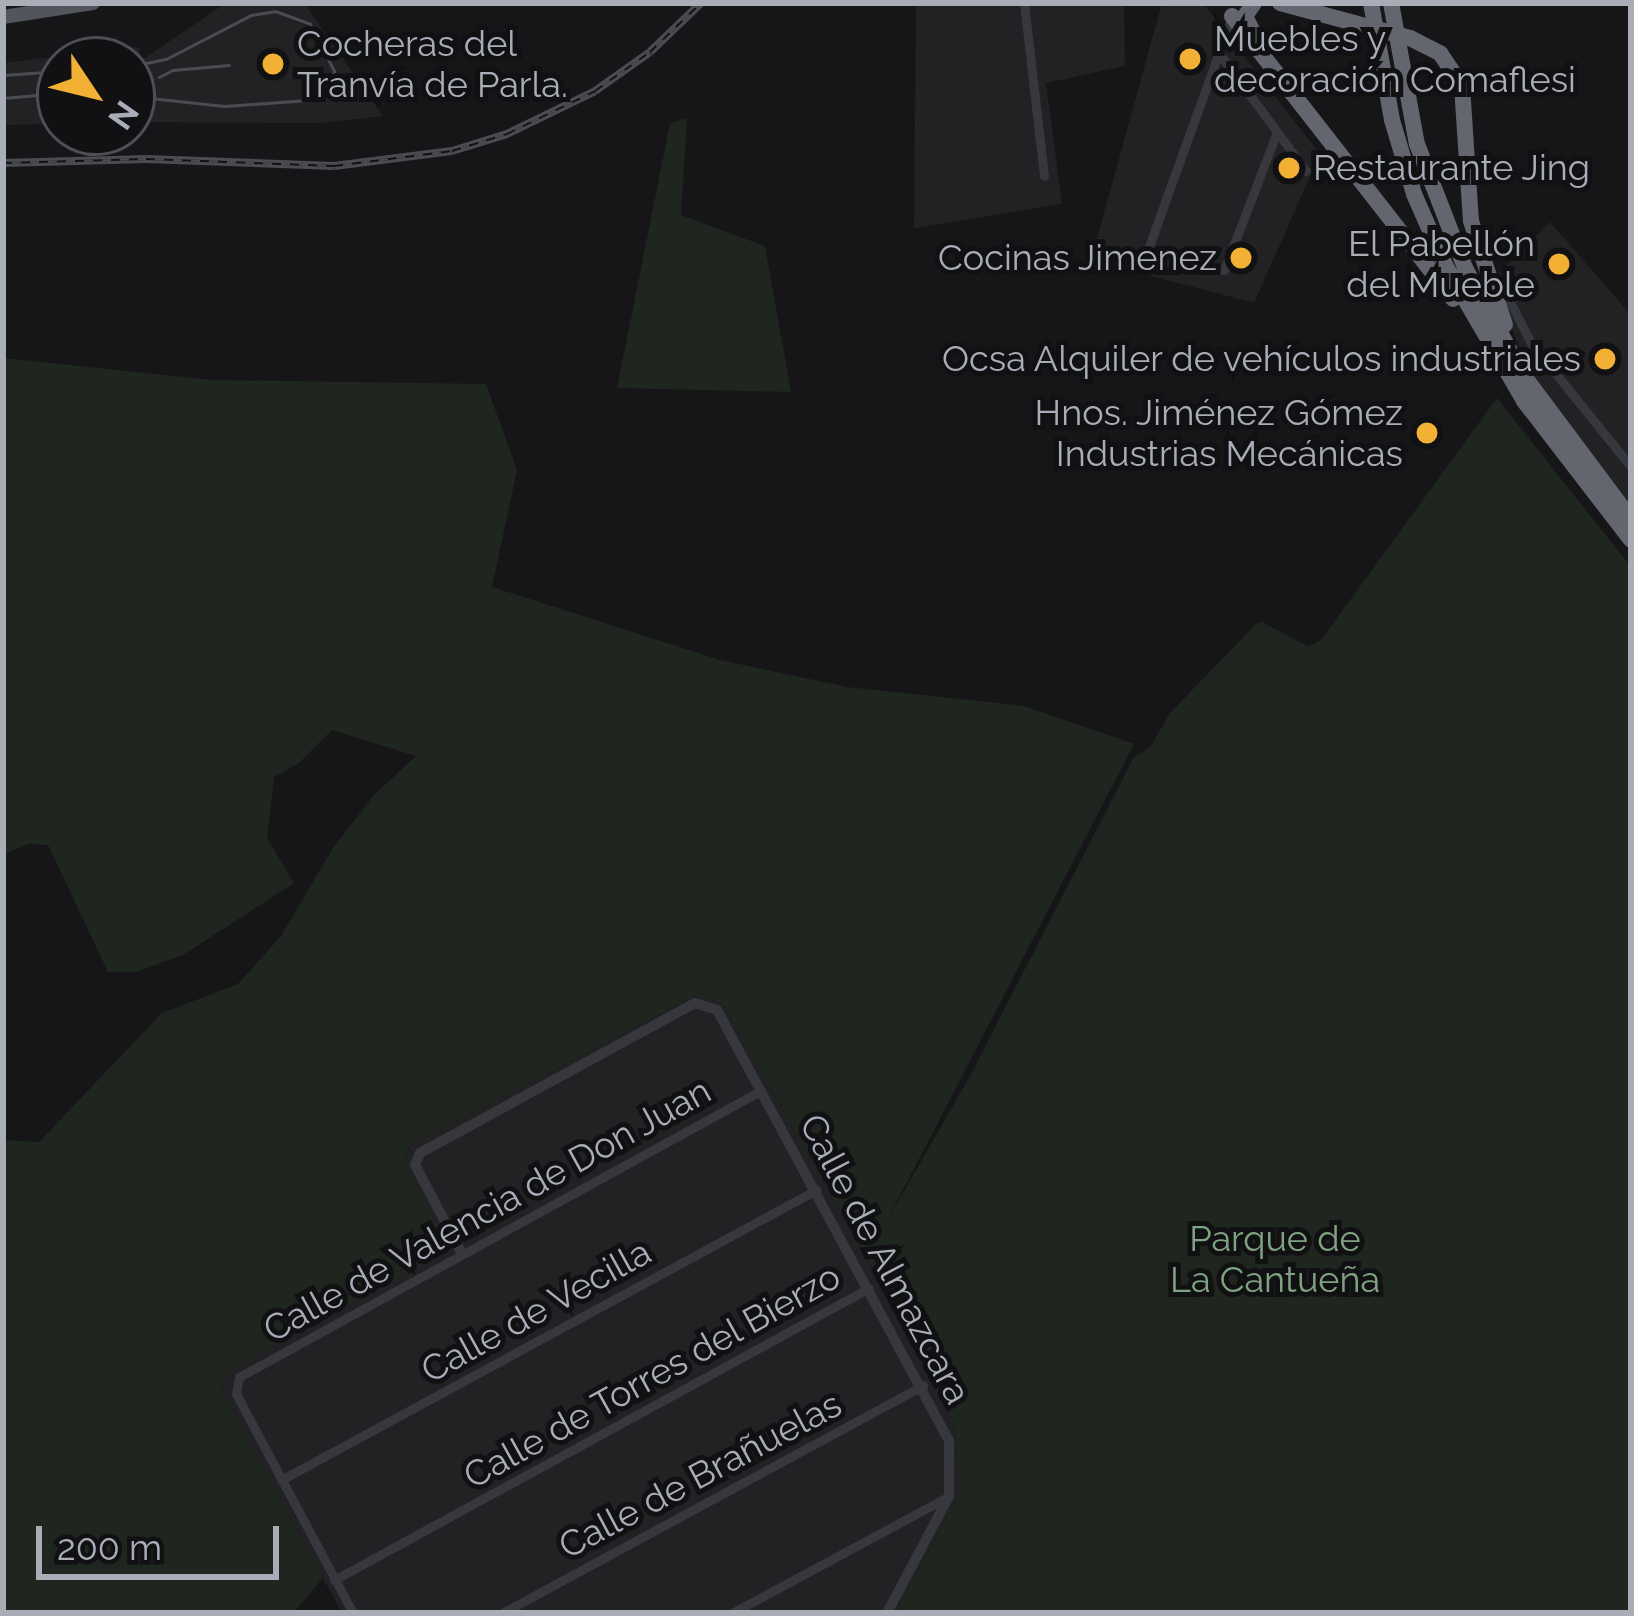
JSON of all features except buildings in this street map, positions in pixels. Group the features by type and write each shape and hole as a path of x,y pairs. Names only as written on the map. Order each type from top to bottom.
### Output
{"highway":[{"path":"1254,3 1247,8 1247,25 1303,104"},
{"path":"1280,3 1410,38 1440,52 1462,86 1471,220 1483,267 1523,369"},
{"path":"1371,3 1392,120 1414,194 1445,265 1524,401"},
{"path":"1391,3 1405,95 1432,191 1465,268 1523,369 1631,519"},
{"path":"1227,9 1439,279 1524,401 1631,540"}],"main road":[{"path":"3,17 93,3"}],"street":[{"path":"1024,3 1044,176"},
{"path":"1227,9 1218,52 1145,258 1224,270 1277,132"},
{"path":"1218,52 1306,171"},
{"path":"1506,294 1531,344 1631,467"},
{"path":"1523,369 1531,344"},
{"name":"Calle de Almazcara","path":"462,1254 416,1165 420,1153 694,1003 711,1005 949,1441 949,1496 887,1613"},
{"name":"Calle de Valencia de Don Juan","path":"281,1480 236,1394 239,1377 760,1091"},
{"name":"Calle de Vecilla","path":"281,1480 816,1190"},
{"name":"Calle de Torres del Bierzo","path":"334,1580 869,1288"},
{"name":"Calle de Brañuelas","path":"502,1613 922,1385"},
{"path":"281,1480 352,1613"},
{"path":"732,1613 949,1496"},
{"path":"910,1516 932,1529"},
{"path":"756,1600 763,1613"}],"shaded area":[{"path":"226,3 304,3 383,116 321,123 156,122 156,50"},
{"path":"916,3 1124,3 1125,66 1046,83 1062,204 914,228"},
{"path":"1162,3 1203,3 1320,154 1254,303 1091,260"},
{"path":"36,59 36,124 3,125 3,63"},
{"path":"1550,222 1631,315 1631,510 1534,383 1492,280"},
{"path":"701,993 726,1008 935,1380 954,1425 961,1491 895,1613 342,1613 223,1394 222,1380 405,1164 409,1146"}],"green space":[{"path":"687,118 681,215 765,246 791,392 617,388 670,123"},
{"name":"Parque de La Cantueña","path":"3,358 212,380 486,384 517,470 492,587 720,660 847,687 1024,706 1134,744 888,1219 970,1076 1134,757 1151,746 1170,713 1256,624 1262,622 1309,647 1321,640 1497,398 1631,567 1631,1613 895,1613 961,1491 954,1425 935,1380 726,1008 701,993 409,1146 405,1164 450,1249 229,1371 222,1380 223,1394 323,1578 293,1613 3,1613 3,1140 39,1142 162,1013 238,984 281,936 333,848 374,795 416,756 332,730 299,763 274,777 267,838 294,883 183,955 136,972 108,972 48,845 28,844 3,855"}],"tram line":[{"path":"156,61 251,15 275,11 310,24 334,71 327,90 308,100 224,106 156,99"},
{"path":"159,77 173,70 229,65"},
{"path":"3,75 36,73"},
{"path":"3,98 36,95"}],"railway":[{"path":"3,163 146,159 334,166 452,151 507,134 595,91 650,52 701,3"}],"place":[{"name":"Muebles y decoración Comaflesi","path":"1190,59"},
{"name":"Cocheras del Tranvía de Parla.","path":"273,64"},
{"name":"Restaurante Jing","path":"1289,168"},
{"name":"Cocinas Jimenez","path":"1241,258"},
{"name":"El Pabellón del Mueble","path":"1559,264"},
{"name":"Ocsa Alquiler de vehículos industriales","path":"1605,359"},
{"name":"Hnos. Jiménez Gómez Industrias Mecánicas","path":"1427,433"}]}
